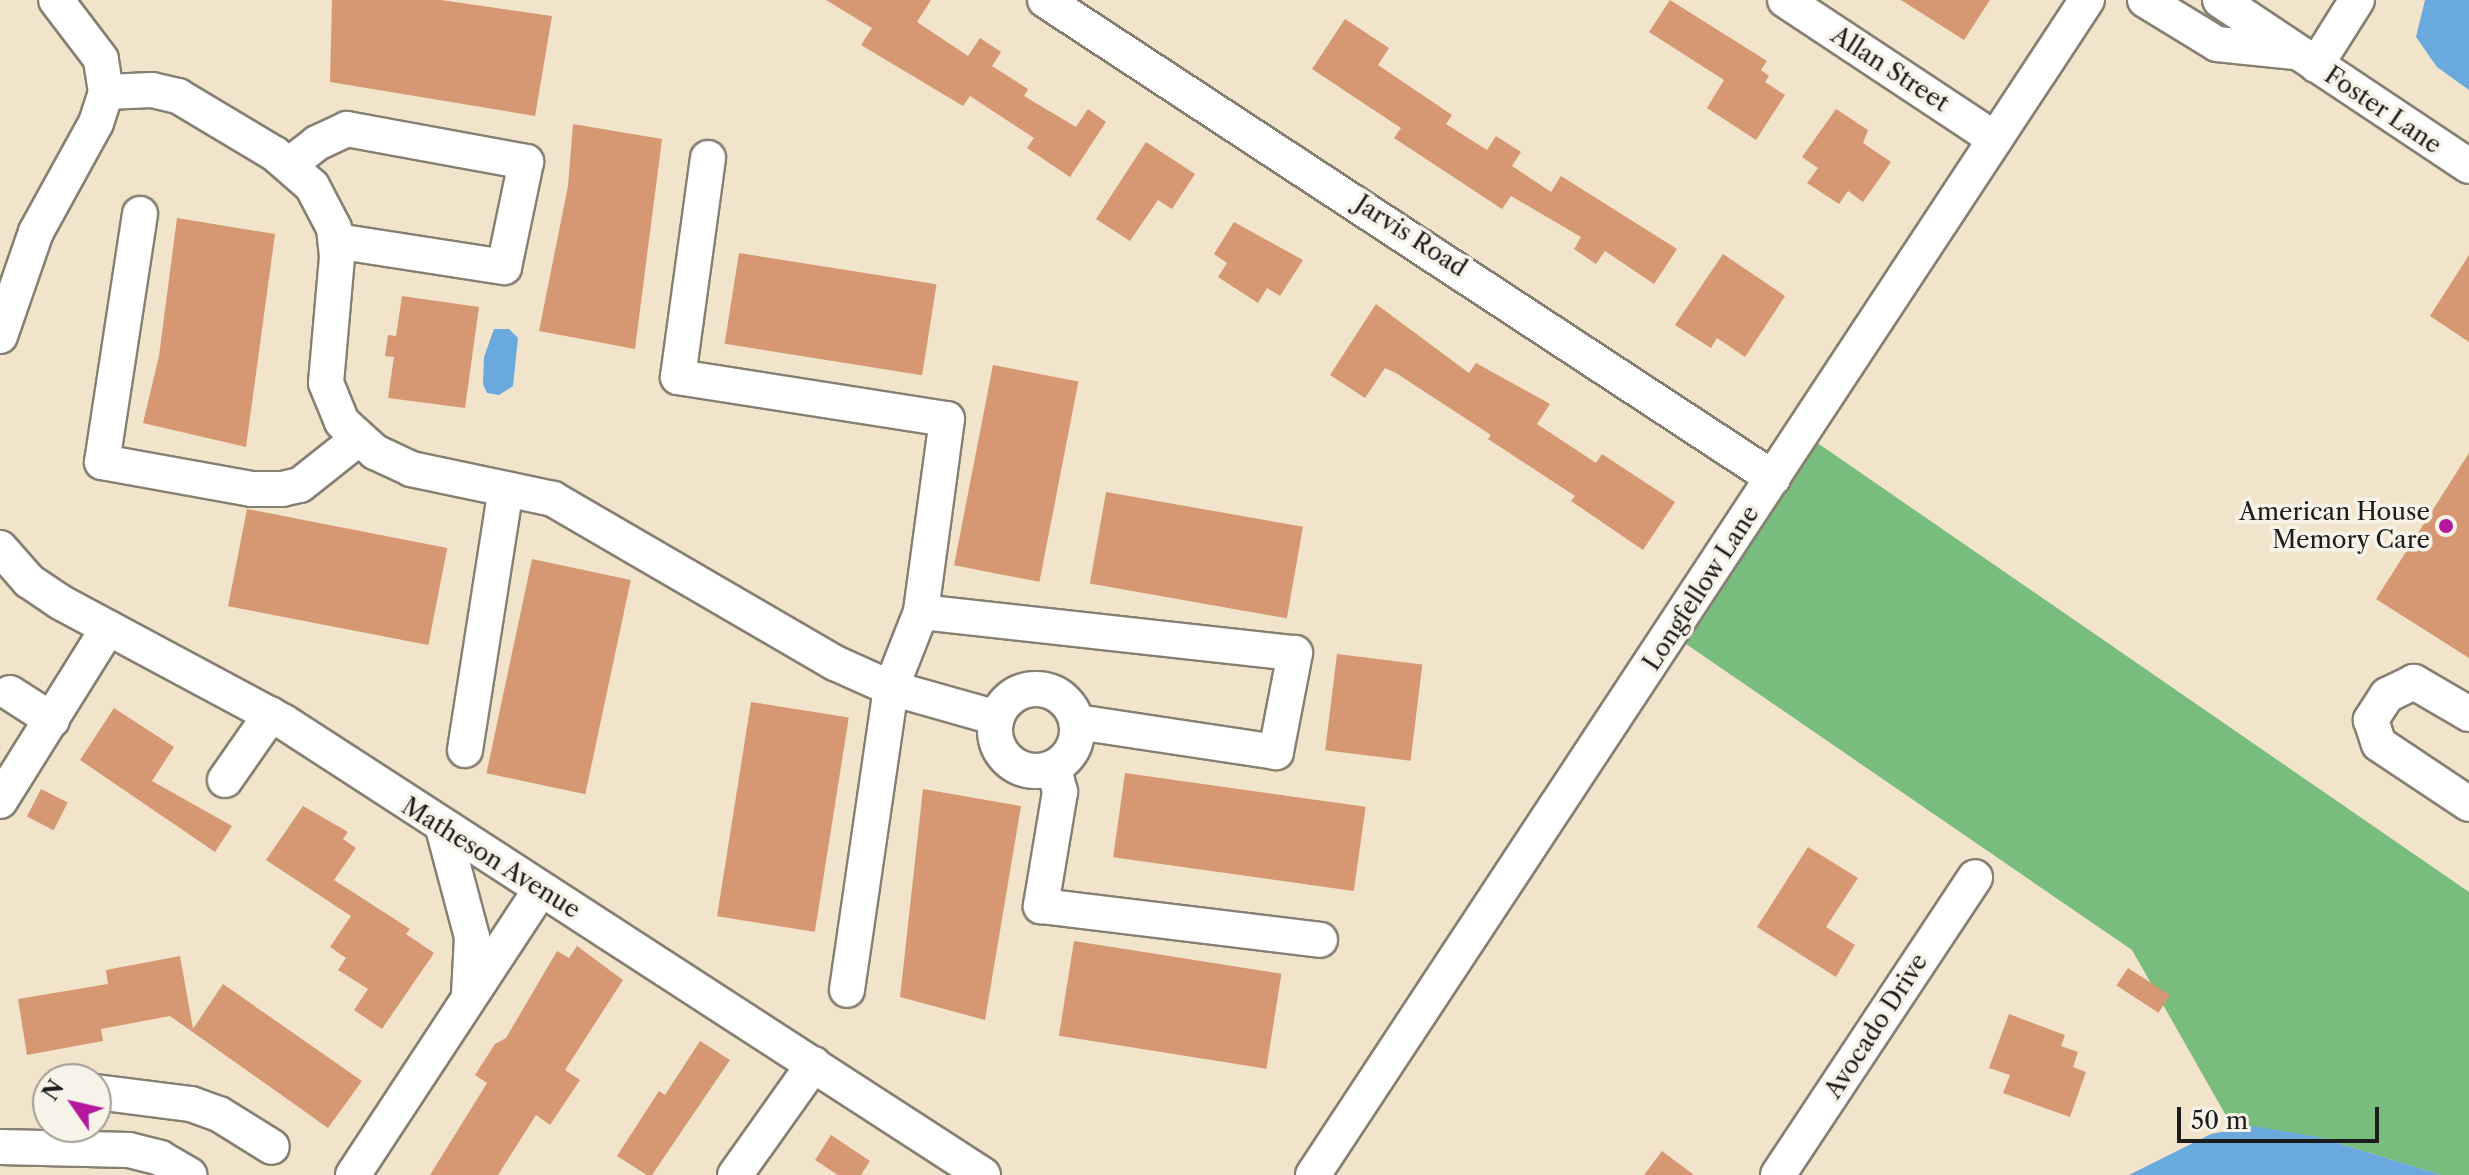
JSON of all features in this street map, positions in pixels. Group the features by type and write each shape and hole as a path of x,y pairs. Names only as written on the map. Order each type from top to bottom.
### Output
{"street":[{"path":"0,336 36,232 96,123 106,92 101,59 56,0"},
{"name":"Jarvis Road","path":"1045,0 1773,478"},
{"name":"Allan Street","path":"1785,0 1995,139"},
{"name":"Longfellow Lane","path":"1313,1175 2087,0"},
{"name":"Foster Lane","path":"2220,0 2469,166"},
{"path":"2307,59 2357,0"},
{"name":"Foster Lane","path":"2162,4 2217,44 2255,24"},
{"path":"106,92 152,90 178,96 289,165 326,205 336,241 326,383 342,422 358,439 411,469 506,489 577,510 835,663 891,688 997,718"},
{"path":"289,165 317,143 347,129 526,162 504,267 336,241"},
{"path":"708,158 678,377 947,419 921,612 891,688 847,990"},
{"path":"140,214 102,462 252,489 282,489 300,485 358,439"},
{"path":"465,750 506,489"},
{"name":"Matheson Avenue","path":"0,548 29,581 108,628 271,714 983,1175"},
{"path":"921,612 1295,653 1276,752 1077,722"},
{"path":"0,801 108,628"},
{"path":"2469,714 2414,682 2401,684 2387,695 2371,720 2379,744 2469,804"},
{"path":"1038,689 1063,699 1077,722 1073,749 1054,768 1027,770 1004,756 998,745 997,718 1013,697 1038,689"},
{"path":"11,691 52,720"},
{"path":"225,780 271,714"},
{"path":"1054,768 1060,792 1041,906 1320,940"},
{"path":"443,828 472,937 469,996"},
{"name":"Avocado Drive","path":"1778,1175 1975,877"},
{"path":"353,1175 540,890"},
{"path":"735,1175 814,1064"},
{"path":"112,1094 219,1114 272,1147"},
{"path":"135,1152 141,1097"},
{"path":"0,1147 135,1152 160,1158 190,1175"}],"green space":[{"path":"1816,442 2469,892 2469,1175 2441,1175 2318,1137 2233,1128 2132,950 1686,644"}],"water":[{"path":"2425,0 2469,0 2469,90 2437,67 2416,37"},
{"path":"494,329 509,329 518,338 513,386 499,395 487,393 483,384 484,357"},
{"path":"2253,1126 2318,1137 2441,1175 2129,1175 2211,1134"}],"building":[{"path":"332,0 441,0 552,16 535,116 330,82"},
{"path":"826,0 931,0 917,22 968,56 980,38 1001,52 992,66 1028,89 1024,96 1076,127 1088,109 1106,122 1070,177 1027,148 1034,138 970,96 963,106 861,45 872,28"},
{"path":"1670,0 1767,61 1761,70 1769,76 1765,82 1785,95 1756,140 1707,108 1724,80 1649,32"},
{"path":"1901,0 1990,0 1964,40"},
{"path":"1345,19 1389,48 1378,65 1452,115 1446,124 1487,150 1496,136 1521,152 1512,166 1551,192 1561,176 1677,249 1654,284 1605,251 1596,264 1574,249 1581,237 1511,196 1502,209 1394,138 1401,128 1312,69"},
{"path":"1836,109 1868,130 1863,143 1891,162 1863,202 1848,191 1839,204 1807,183 1818,168 1802,157"},
{"path":"573,124 662,139 635,349 539,331 568,186"},
{"path":"1146,142 1195,174 1172,209 1158,200 1130,241 1096,219"},
{"path":"177,218 275,234 246,447 143,423 159,356"},
{"path":"1234,222 1303,260 1280,296 1267,288 1258,303 1218,277 1227,263 1214,254"},
{"path":"739,253 937,284 922,375 725,344"},
{"path":"1723,254 1785,296 1745,357 1717,338 1711,348 1675,325"},
{"path":"2469,255 2469,342 2430,316"},
{"path":"402,296 479,307 465,408 388,398 394,357 385,356 388,335 396,336"},
{"path":"1376,304 1469,373 1476,363 1550,404 1537,424 1596,463 1602,454 1675,502 1643,550 1571,501 1575,496 1488,439 1491,435 1396,373 1385,368 1365,398 1330,375"},
{"path":"993,365 1078,382 1039,582 954,565"},
{"name":"American House Memory Care","path":"2469,453 2469,658 2376,599"},
{"path":"1106,492 1303,527 1287,618 1090,584"},
{"path":"247,509 447,548 428,645 228,606"},
{"path":"532,559 631,580 585,794 486,773"},
{"path":"1337,654 1422,664 1411,761 1325,750"},
{"path":"751,702 849,717 815,932 717,916"},
{"path":"114,708 174,747 152,781 232,826 215,852 80,760"},
{"path":"1125,773 1366,807 1354,891 1113,857"},
{"path":"41,789 68,803 54,830 27,817"},
{"path":"923,789 1021,806 985,1020 900,997"},
{"path":"303,806 348,832 343,839 356,848 334,880 410,929 406,934 434,953 382,1029 354,1010 368,989 338,970 346,958 330,947 351,916 266,860"},
{"path":"1808,847 1858,878 1826,927 1855,945 1836,977 1757,927"},
{"path":"1074,941 1281,974 1266,1069 1059,1036"},
{"path":"577,946 623,980 565,1070 580,1080 550,1125 536,1115 498,1175 430,1175 487,1083 475,1075 495,1044 506,1038 557,951 569,958"},
{"path":"180,956 193,1029 223,984 362,1081 328,1128 170,1016 101,1029 103,1041 27,1055 18,999 108,984 106,970"},
{"path":"2128,968 2170,995 2158,1013 2117,986"},
{"path":"2009,1014 2065,1035 2061,1046 2078,1052 2073,1067 2086,1072 2070,1117 2003,1093 2010,1075 1989,1068"},
{"path":"700,1041 730,1060 652,1175 647,1175 617,1156 659,1091 665,1095"},
{"path":"831,1135 870,1161 861,1175 838,1175 815,1160"},
{"path":"1662,1151 1694,1175 1644,1175"}],"place":[{"name":"American House Memory Care","path":"2446,526"}]}
